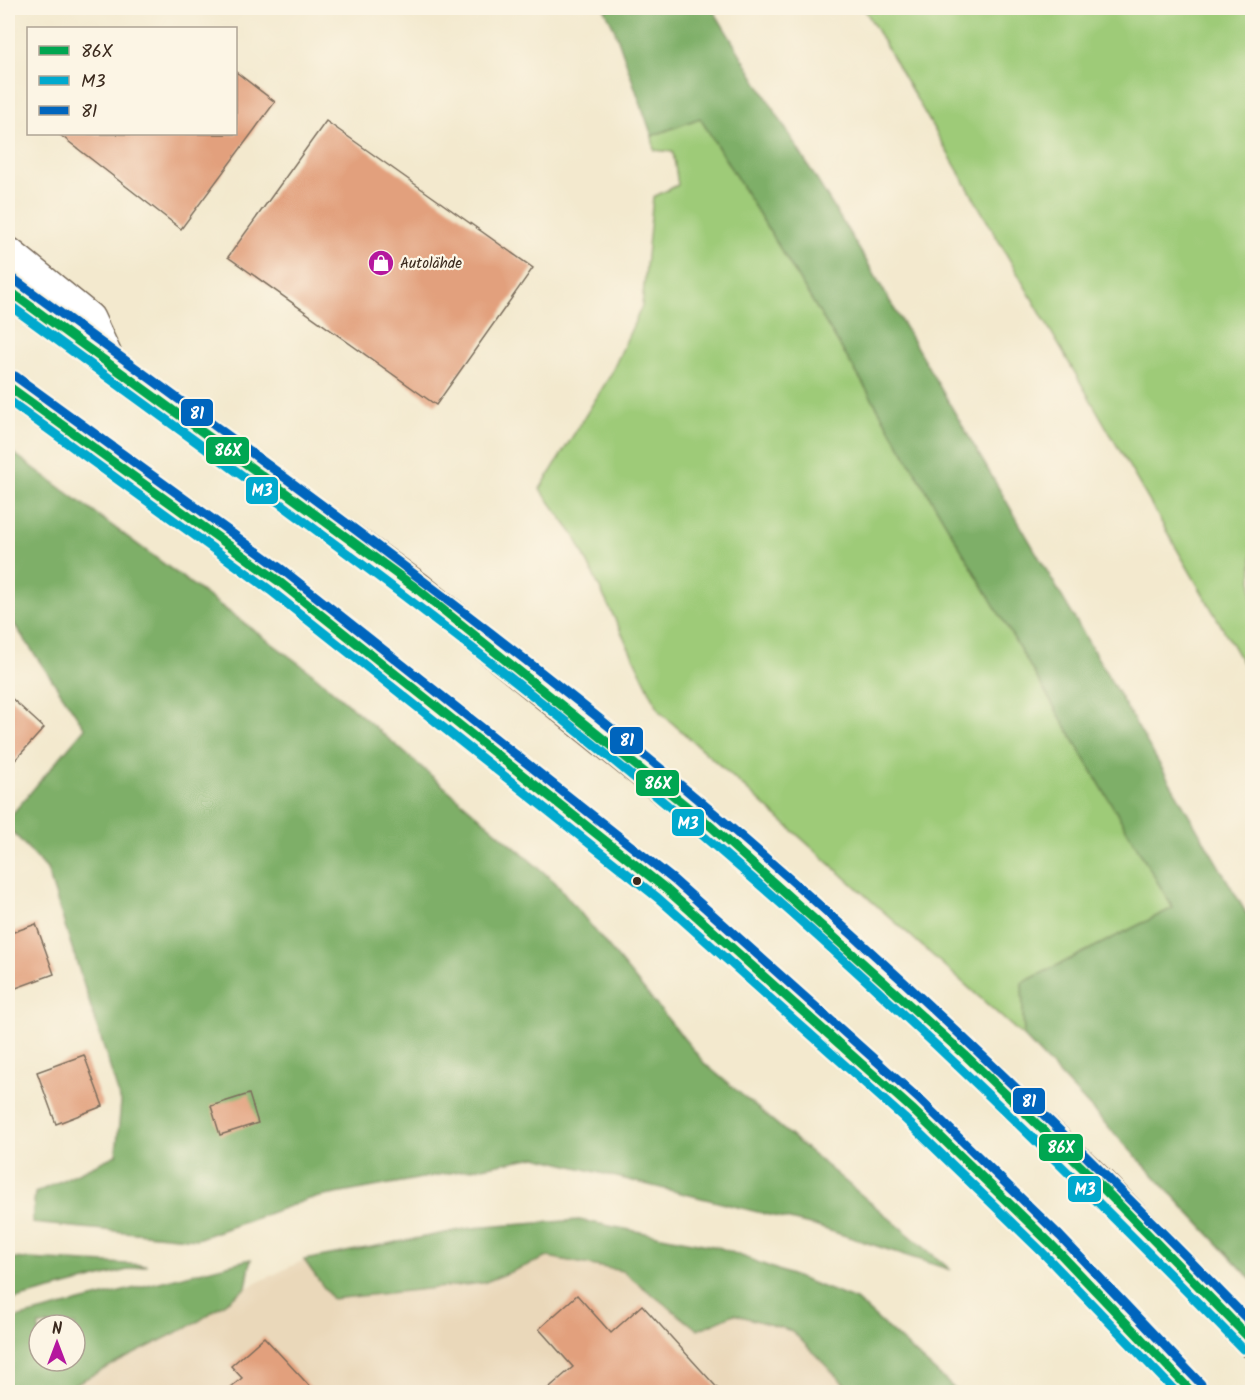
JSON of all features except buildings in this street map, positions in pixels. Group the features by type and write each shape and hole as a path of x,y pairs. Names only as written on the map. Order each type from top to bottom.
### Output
{"highway":[{"path":"8,254 88,319 108,363"},
{"path":"8,290 416,588 722,836 831,931 1096,1180 1252,1341"},
{"path":"8,386 277,580 666,889 912,1109 1052,1244 1192,1392"}],"shaded area":[{"path":"548,1257 622,1271 698,1330 734,1314 792,1331 852,1392 59,1392 199,1321 246,1288 304,1260 333,1299 483,1283"}],"green space":[{"path":"604,8 712,8 867,262 1252,923 1252,1280 1024,1037 1022,983 1173,908 867,390 700,118 652,136 614,28"},
{"path":"864,8 1252,8 1252,679"},
{"path":"700,118 867,390 1173,908 1022,983 1024,1037 660,712 574,535 540,489 610,376 642,306 653,197 678,185 673,152 654,150 652,136"},
{"path":"8,449 312,673 555,882 705,1064 951,1270 818,1227 536,1157 309,1199 197,1239 32,1223 35,1193 116,1155 121,1102 47,869 8,827 8,819 85,728 8,615"},
{"path":"579,1220 718,1247 856,1300 958,1392 852,1392 792,1331 734,1314 698,1330 622,1271 548,1257 483,1283 332,1299 304,1260 471,1228"},
{"path":"8,1258 147,1265 8,1301"},
{"path":"251,1259 246,1288 199,1321 59,1392 8,1392 8,1320 27,1315 27,1373 87,1373 87,1313 36,1313"}],"transit line":[{"name":"81","path":"15,280 458,607 715,814 854,936 990,1063 1252,1324"},
{"name":"86X","path":"8,290 416,588 706,822 965,1055 1096,1181 1252,1341"},
{"name":"M3","path":"8,304 272,497 446,628 617,763 700,833 841,957 978,1085 1243,1349"},
{"name":"81","path":"15,376 284,571 674,880 920,1100 1060,1236 1201,1384"},
{"name":"86X","path":"8,386 277,580 666,889 912,1109 1051,1244 1192,1392"},
{"name":"M3","path":"8,400 270,590 658,898 904,1118 1042,1252 1176,1392"}],"place":[{"name":"Autolähde","path":"381,263"}]}
